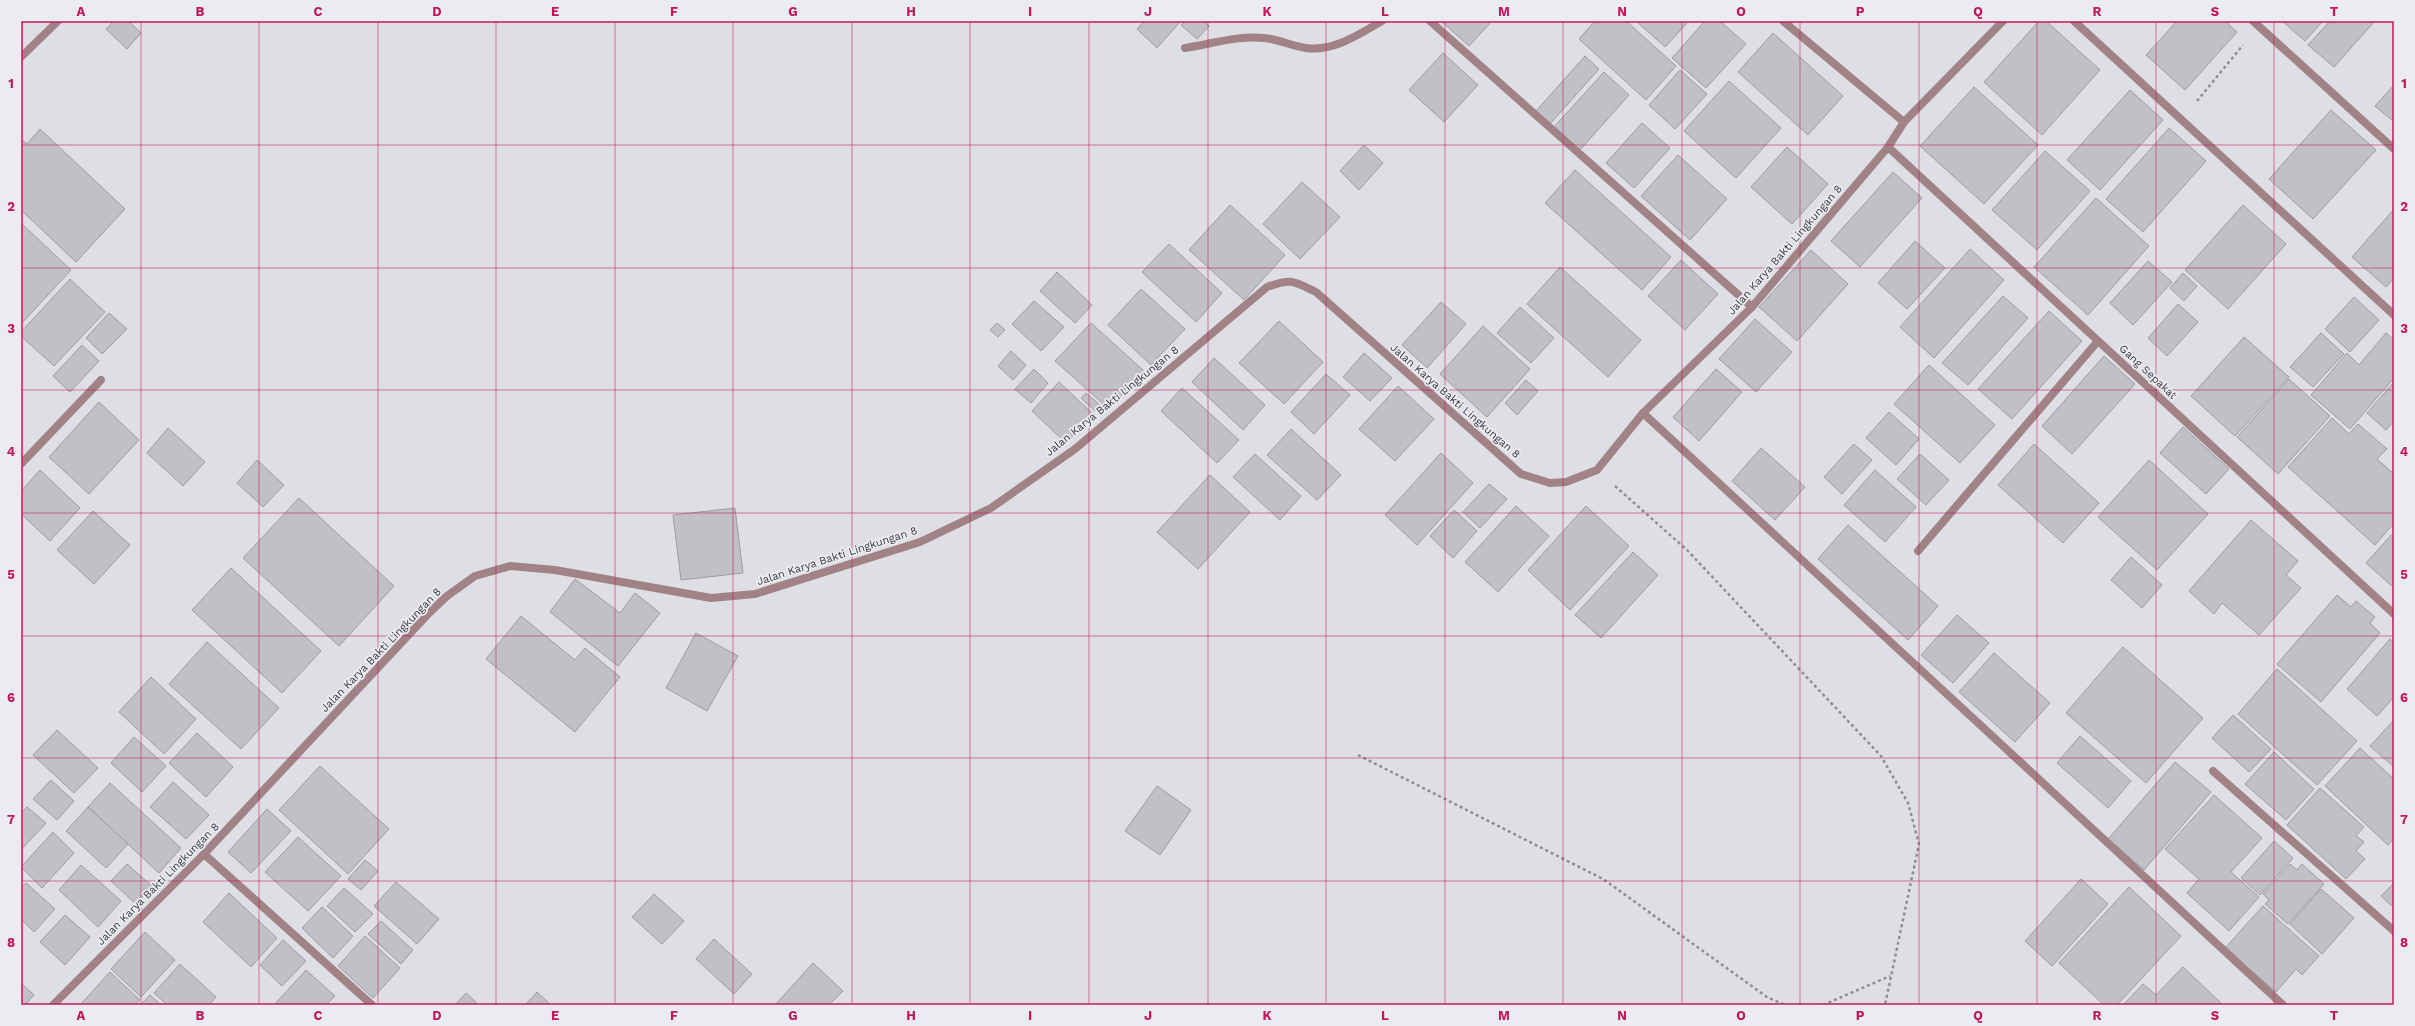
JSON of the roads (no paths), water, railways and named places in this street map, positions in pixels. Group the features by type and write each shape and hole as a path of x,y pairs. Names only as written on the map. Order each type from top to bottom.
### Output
{"street":[{"path":"21,57 58,21"},
{"path":"1185,48 1246,38 1265,38 1305,48 1323,49 1351,39 1382,21"},
{"path":"1430,21 1752,307"},
{"path":"1783,21 1904,122"},
{"name":"Jalan Karya Bakti Lingkungan 8","path":"56,1004 204,854 429,613 447,596 475,576 510,566 555,570 711,598 756,594 920,542 991,508 1075,449 1268,288 1281,283 1293,281 1316,292 1521,474 1550,483 1566,482 1597,470 1643,413 1752,307 1888,147 1904,122 2003,21"},
{"path":"2074,21 2394,315"},
{"path":"2256,23 2394,149"},
{"name":"Gang Sepakat","path":"1888,147 2394,614"},
{"path":"1918,551 2098,341"},
{"path":"21,464 101,380"},
{"path":"1643,413 2283,1005"},
{"path":"2213,771 2394,930"},
{"path":"204,854 372,1005"}]}
